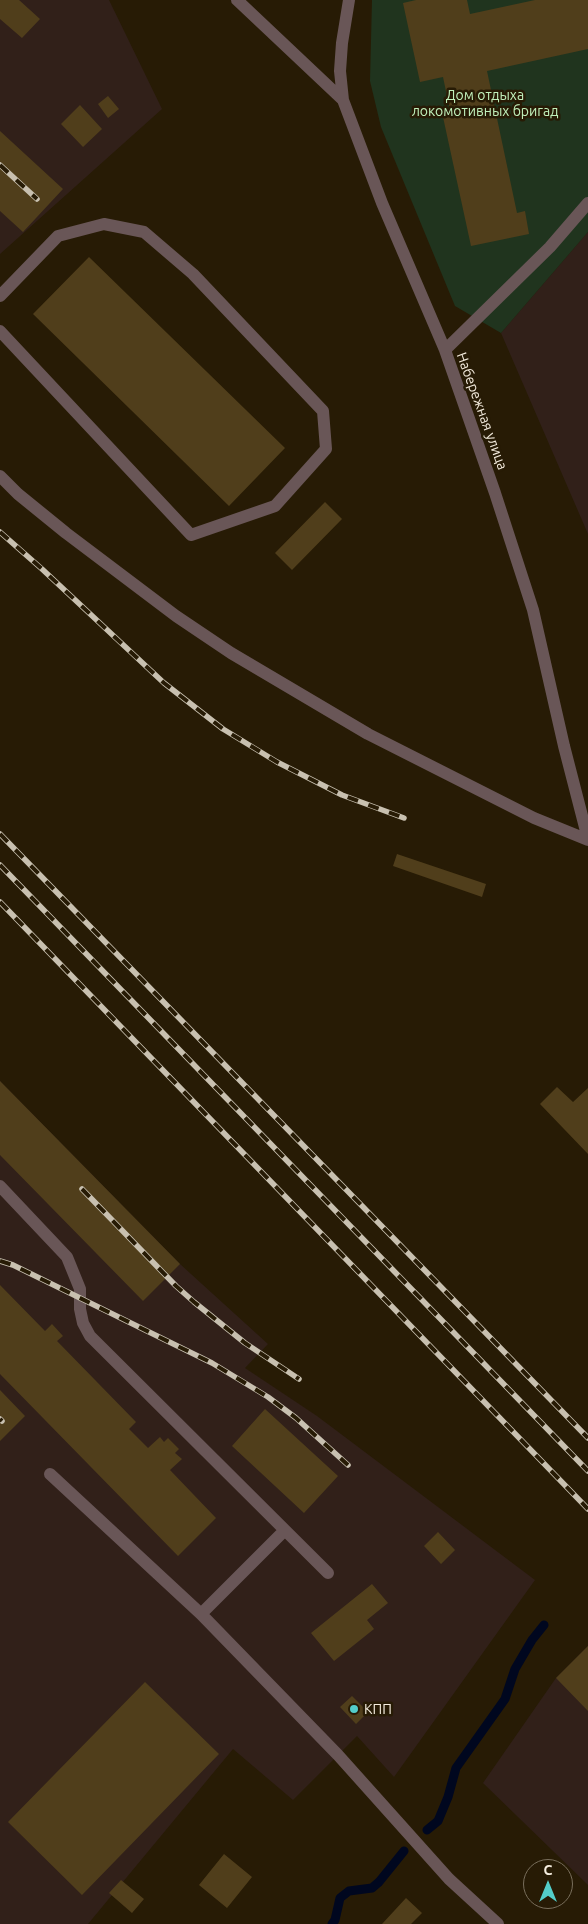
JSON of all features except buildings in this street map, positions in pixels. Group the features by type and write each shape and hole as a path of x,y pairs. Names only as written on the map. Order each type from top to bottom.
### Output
{"street":[{"path":"237,0 343,100"},
{"name":"Набережная улица","path":"349,0 342,43 340,71 343,100 382,203 445,350 495,493 533,610 588,840"},
{"path":"445,350 550,247 588,204"},
{"path":"0,296 58,236 104,224 144,232 193,274 323,411 326,449 275,506 191,534 0,331"},
{"path":"0,476 18,494 66,533 176,616 239,658 368,734 534,818 588,840"},
{"path":"0,1186 67,1257 80,1289 80,1309 83,1323 90,1336 328,1574"},
{"path":"50,1474 201,1614 338,1755 448,1879 498,1924"},
{"path":"201,1614 284,1531"}],"shaded area":[{"path":"0,0 109,0 162,109 0,254"},
{"path":"588,232 588,534 501,333"},
{"path":"0,1081 180,1264 268,1344 245,1368 317,1416 535,1580 394,1777 357,1736 293,1800 233,1749 88,1924 0,1924"},
{"path":"588,1646 588,1885 573,1870 573,1859 561,1859 483,1783 556,1678"}],"green space":[{"name":"Дом отдыха локомотивных бригад","path":"372,0 588,0 588,232 501,333 455,306 381,127 370,81"}],"waterway":[{"path":"427,1830 438,1821 448,1797 456,1768 505,1699 515,1669 532,1640 544,1625"},
{"path":"332,1924 335,1920 340,1898 349,1891 372,1888 404,1851"}],"railway":[{"path":"0,165 37,199"},
{"path":"0,532 164,683 223,729 277,762 342,795 404,818"},
{"path":"0,834 588,1438"},
{"path":"0,865 588,1471"},
{"path":"0,902 588,1509"},
{"path":"82,1189 176,1286 194,1302 245,1343 299,1379"},
{"path":"0,1261 13,1265 212,1363 268,1397 296,1418 348,1465"}],"place":[{"name":"КПП","path":"354,1709"}]}
